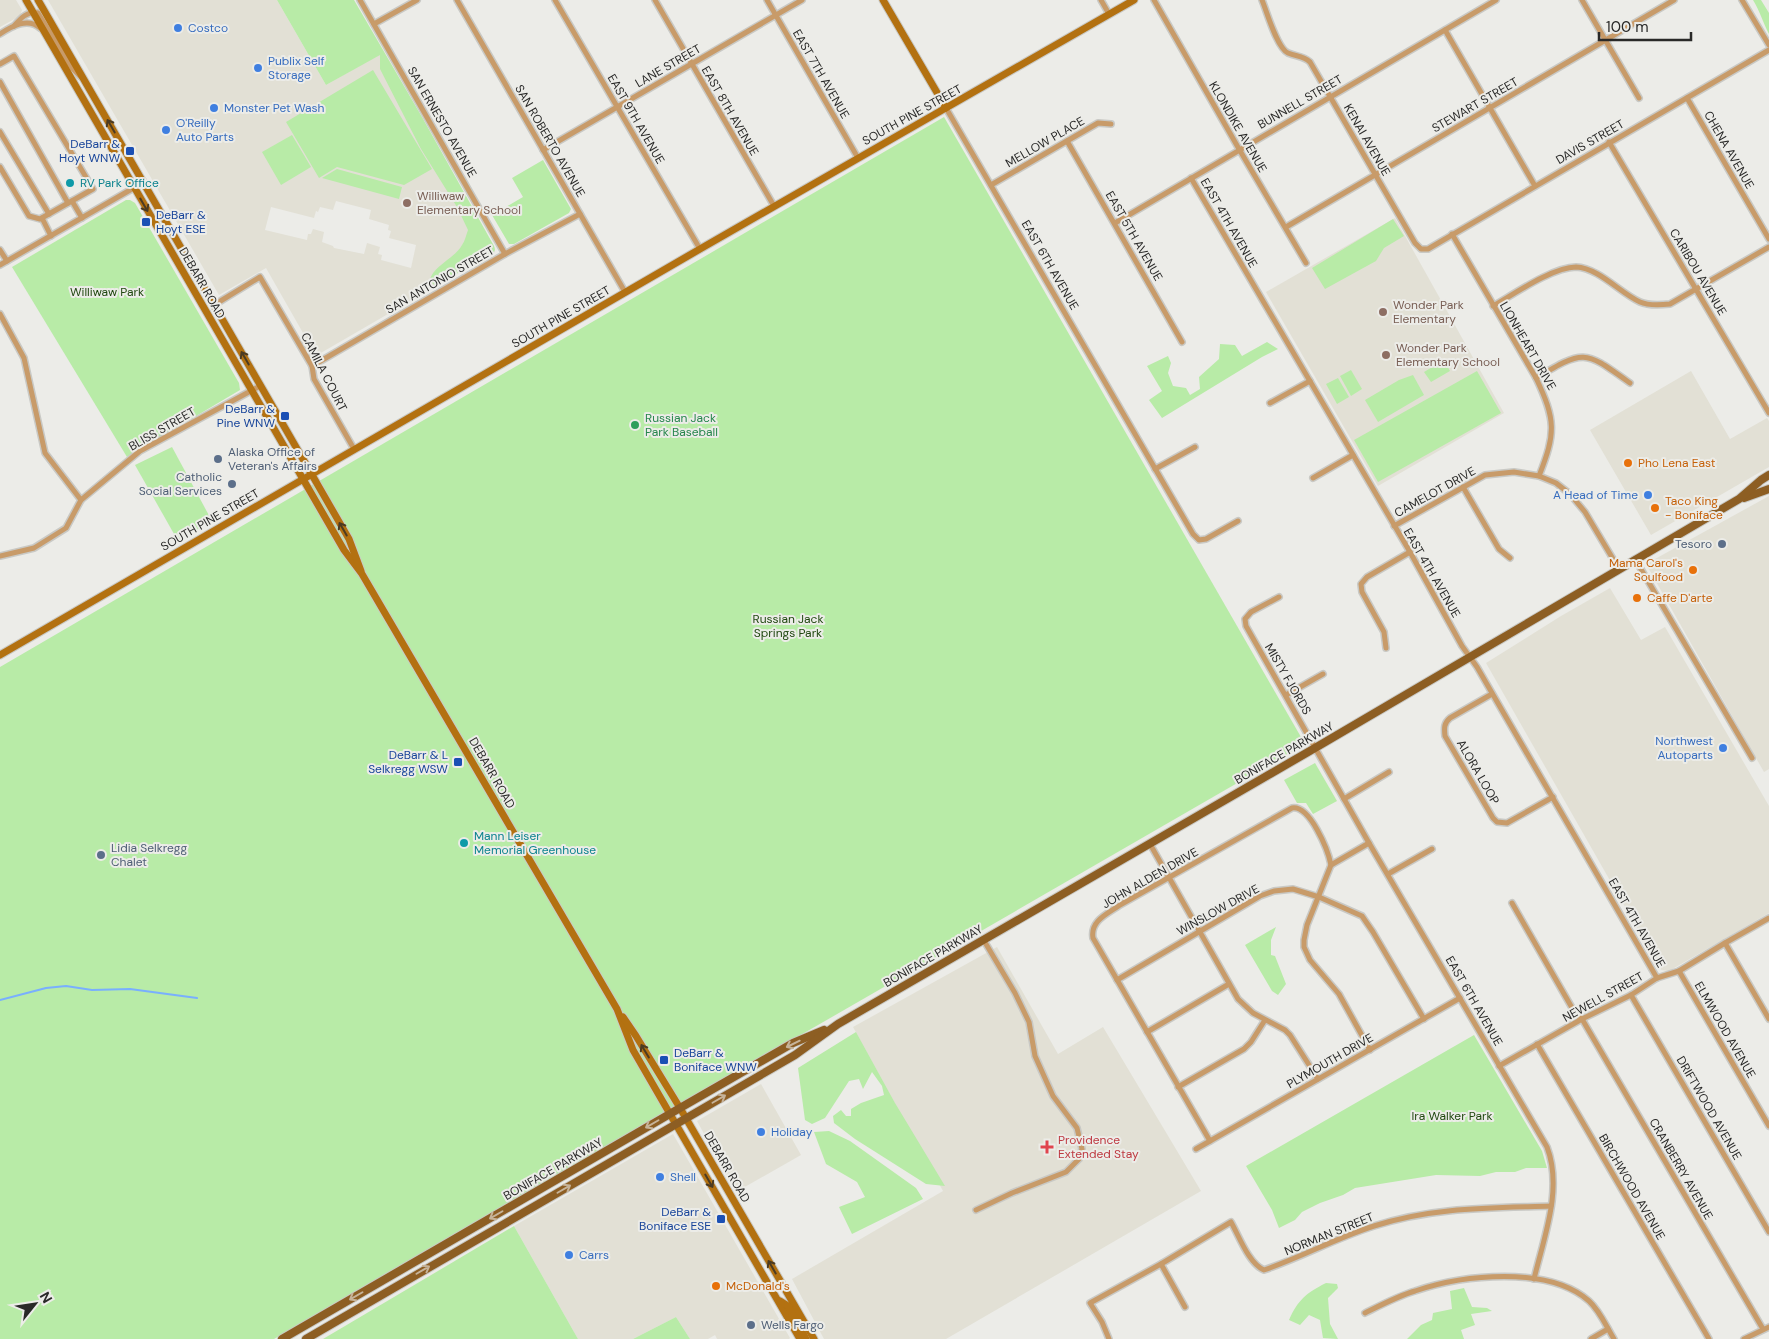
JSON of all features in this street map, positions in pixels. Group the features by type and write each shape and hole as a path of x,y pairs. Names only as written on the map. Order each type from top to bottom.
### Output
{"main road":[{"name":"DEBARR ROAD","path":"26,0 302,480 348,558 362,574"},
{"name":"DEBARR ROAD","path":"38,0 351,544 362,574 617,1009 633,1030 686,1118 814,1339"},
{"name":"EAST 6TH AVENUE","path":"883,0 946,108"},
{"name":"SOUTH PINE STREET","path":"0,655 625,292 1134,0"},
{"name":"BONIFACE PARKWAY","path":"1739,499 1760,480 1769,475"},
{"name":"BONIFACE PARKWAY","path":"306,1339 795,1054 838,1024 1315,748 1635,559 1739,499 1769,488"},
{"name":"DEBARR ROAD","path":"617,1009 633,1050 800,1339"},
{"name":"BONIFACE PARKWAY","path":"282,1339 670,1113 793,1044 838,1024"},
{"path":"777,1299 788,1306 806,1339"}],"street":[{"name":"SAN ERNESTO AVENUE","path":"360,0 506,254"},
{"path":"374,24 417,0"},
{"name":"SAN ROBERTO AVENUE","path":"457,0 625,292"},
{"name":"EAST 9TH AVENUE","path":"555,0 700,249"},
{"name":"EAST 8TH AVENUE","path":"655,0 774,206"},
{"name":"EAST 7TH AVENUE","path":"767,0 858,158"},
{"name":"LANE STREET","path":"544,150 802,0"},
{"path":"1101,0 1109,14"},
{"name":"KLONDIKE AVENUE","path":"1154,0 1306,263"},
{"name":"KENAI AVENUE","path":"1262,0 1280,46 1287,53 1304,57 1310,62 1415,243 1421,249"},
{"name":"BUNNELL STREET","path":"1115,223 1496,0"},
{"path":"1582,0 1640,98"},
{"name":"STEWART STREET","path":"1286,227 1674,0"},
{"path":"1742,0 1769,45"},
{"path":"14,26 20,19 32,12 38,12 72,68 85,81"},
{"path":"0,34 14,26 30,22 43,30"},
{"path":"1445,30 1535,186"},
{"name":"DAVIS STREET","path":"1421,249 1428,249 1769,50"},
{"path":"0,64 14,56 93,189 42,218 29,216 0,166"},
{"path":"0,82 56,180 82,218"},
{"name":"CHENA AVENUE","path":"1687,98 1769,239"},
{"name":"EAST 6TH AVENUE","path":"946,108 1193,534 1199,540 1206,539 1238,521"},
{"name":"MELLOW PLACE","path":"991,185 1098,123 1111,124"},
{"path":"0,132 49,214"},
{"name":"EAST 5TH AVENUE","path":"1067,141 1182,342"},
{"name":"CARIBOU AVENUE","path":"1609,142 1769,413"},
{"name":"EAST 4TH AVENUE","path":"1191,178 1410,552 1469,657 1478,667 1657,978"},
{"path":"0,265 144,182"},
{"name":"SAN ANTONIO STREET","path":"312,366 506,254 580,214"},
{"path":"42,218 51,236"},
{"name":"LIONHEART DRIVE","path":"1452,234 1547,400 1552,433 1550,448 1539,476"},
{"path":"1493,306 1546,276 1561,270 1577,267 1590,271 1640,302 1656,305 1670,304 1769,246"},
{"path":"0,250 7,261"},
{"name":"CAMILA COURT","path":"214,305 260,277 312,366 314,379 354,450"},
{"path":"0,314 24,358 45,453 81,500 66,528 34,548 1,558"},
{"path":"1536,378 1568,359 1582,356 1593,358 1602,363 1630,383"},
{"path":"1270,403 1310,381"},
{"name":"BLISS STREET","path":"81,500 140,451 260,386"},
{"path":"1156,469 1195,447"},
{"path":"1312,478 1353,455"},
{"name":"CAMELOT DRIVE","path":"1394,526 1485,475 1514,472 1539,476 1556,483 1570,494 1585,512 1619,569"},
{"path":"1463,487 1499,549 1510,558"},
{"path":"1386,648 1384,632 1362,592 1361,584 1367,577 1410,552"},
{"path":"1635,559 1752,758"},
{"name":"MISTY FJORDS","path":"1279,597 1251,612 1245,619 1246,626 1315,748"},
{"path":"1286,695 1323,674"},
{"name":"ALORA LOOP","path":"1492,694 1450,718 1446,721 1444,728 1445,736 1492,818 1497,822 1507,823 1553,797"},
{"name":"EAST 6TH AVENUE","path":"1315,748 1547,1147 1551,1158 1554,1186 1534,1279"},
{"path":"1344,799 1389,772"},
{"name":"JOHN ALDEN DRIVE","path":"1210,1141 1092,938 1094,925 1120,906 1292,808 1296,807 1305,812 1328,854 1330,865"},
{"path":"1369,843 1330,865 1307,925 1304,947 1310,960 1339,994 1370,1050"},
{"path":"1150,844 1229,984 1244,1005 1253,1014 1290,1035 1318,1079"},
{"path":"1388,874 1432,849"},
{"name":"WINSLOW DRIVE","path":"1117,980 1243,906 1274,891 1293,889 1319,897 1362,916 1424,1019"},
{"name":"CRANBERRY AVENUE","path":"1512,903 1575,1013 1582,1019 1763,1329"},
{"name":"NEWELL STREET","path":"1500,1066 1582,1019 1631,995 1657,978 1679,971 1725,942 1769,918"},
{"path":"976,1210 1012,1193 1066,1172 1079,1158 1082,1149 1077,1128 1052,1096 1034,1056 1029,1022 1015,993 983,939"},
{"path":"1725,942 1769,1019"},
{"name":"ELMWOOD AVENUE","path":"1679,971 1769,1126"},
{"path":"1147,1032 1229,984"},
{"name":"DRIFTWOOD AVENUE","path":"1631,995 1769,1232"},
{"name":"PLYMOUTH DRIVE","path":"1196,1149 1460,998"},
{"path":"1178,1087 1244,1049 1251,1042 1265,1020"},
{"name":"BIRCHWOOD AVENUE","path":"1537,1044 1709,1339"},
{"name":"NORMAN STREET","path":"1161,1264 1231,1222 1252,1260 1258,1267 1264,1270 1348,1234 1401,1218 1470,1208 1551,1206"},
{"path":"1109,1339 1102,1322 1090,1304 1161,1264 1185,1307"},
{"path":"1365,1313 1414,1291 1461,1279 1504,1276 1534,1279 1567,1286 1578,1293 1598,1310 1614,1339"},
{"path":"1744,1339 1769,1327"},
{"path":"1592,1339 1608,1329"}],"shaded area":[{"path":"0,0 16,0 22,10 20,16 0,27"},
{"path":"48,0 277,0 326,85 380,54 495,248 495,252 319,354 315,354 266,268 219,295","holes":["336,201 371,210 369,219 389,225 388,230 391,231 389,238 416,245 411,268 381,260 382,255 378,254 380,247 367,243 364,254 334,248 322,242 324,232 313,229 311,234 308,234 307,240 265,230 271,207 314,218 316,211 318,212 320,207 333,210"]},
{"name":"Wonder Park Elementary School","path":"1395,218 1504,413 1378,486 1266,292"},
{"path":"1691,371 1730,439 1767,418 1769,421 1769,467 1651,535 1590,430"},
{"path":"1769,496 1769,769 1764,772 1646,564"},
{"path":"1610,588 1641,640 1665,627 1769,806 1769,913 1669,971 1661,970 1486,663"},
{"name":"Providence Extended Stay","path":"997,947 1058,1054 1103,1027 1201,1191 946,1339 824,1339 792,1279 943,1191 853,1027"},
{"path":"761,1084 801,1155 736,1192 697,1121"},
{"path":"673,1134 789,1339 717,1339 715,1335 708,1339 690,1339 676,1317 633,1339 578,1339 514,1226"}],"green space":[{"path":"277,0 354,0 494,246 495,250 493,253 435,286 430,280 432,275 459,250 468,230 457,207 421,149 380,69 380,55 326,85"},
{"path":"1753,0 1761,0 1769,13 1769,34 1758,8"},
{"path":"373,70 432,169 404,185 337,167 319,178 286,122"},
{"name":"Russian Jack Springs Park","path":"944,117 1305,744 274,1339 0,1339 0,667"},
{"path":"292,135 311,167 281,185 262,152"},
{"path":"543,160 571,209 569,213 514,244 509,244 492,215 523,197 512,178"},
{"path":"337,169 402,187 399,199 322,178"},
{"name":"Williwaw Park","path":"126,200 135,203 239,383 240,390 127,457 12,267"},
{"path":"1393,219 1404,236 1384,248 1376,261 1325,289 1312,268"},
{"path":"1267,342 1278,349 1162,418 1149,400 1162,391 1147,366 1168,356 1171,363 1168,373 1173,386 1186,388 1190,395 1200,389 1199,377 1219,359 1220,344 1235,345 1242,356"},
{"path":"1439,363 1441,367 1446,364 1450,371 1431,382 1424,372"},
{"path":"1351,370 1362,389 1351,396 1340,376"},
{"path":"1477,371 1501,413 1378,482 1354,440"},
{"path":"1413,375 1424,395 1378,422 1365,400 1399,380"},
{"path":"1338,378 1349,397 1337,404 1326,384"},
{"path":"172,447 212,521 178,541 135,465"},
{"path":"1315,763 1337,801 1313,814 1306,803 1297,803 1284,780"},
{"path":"1276,927 1271,940 1271,955 1275,956 1286,984 1278,995 1272,991 1245,945"},
{"path":"856,1032 895,1103 945,1186 926,1184 855,1139 834,1123 833,1116 841,1110 846,1116 851,1116 851,1109 861,1103 884,1095 882,1086 872,1072 863,1089 859,1079 849,1081 825,1118 812,1124 805,1120 798,1068"},
{"name":"Ira Walker Park","path":"1474,1035 1542,1151 1547,1168 1526,1168 1515,1172 1496,1172 1480,1176 1436,1175 1355,1188 1302,1212 1295,1220 1279,1228 1272,1210 1246,1166"},
{"path":"829,1131 850,1141 916,1188 923,1199 852,1234 839,1207 865,1197 857,1182 826,1164 814,1132"},
{"path":"514,1226 578,1339 323,1339"},
{"path":"1326,1283 1337,1284 1338,1288 1328,1298 1330,1324 1338,1339 1323,1338 1320,1320 1309,1315 1300,1325 1289,1320 1303,1298"},
{"path":"1464,1288 1472,1307 1487,1308 1492,1311 1471,1314 1475,1325 1461,1330 1464,1339 1407,1339 1421,1325 1432,1320 1433,1313 1452,1309 1450,1291"},
{"path":"676,1317 690,1339 633,1339"}],"waterway":[{"path":"0,1000 46,988 66,986 92,990 130,989 197,998"}],"place":[{"name":"Costco","path":"178,28"},
{"name":"Publix Self Storage","path":"258,68"},
{"name":"Monster Pet Wash","path":"214,108"},
{"name":"O'Reilly Auto Parts","path":"166,130"},
{"name":"DeBarr & Hoyt WNW","path":"130,151"},
{"name":"RV Park Office","path":"70,183"},
{"name":"Williwaw Elementary School","path":"407,203"},
{"name":"DeBarr & Hoyt ESE","path":"146,222"},
{"name":"Wonder Park Elementary","path":"1383,312"},
{"name":"Wonder Park Elementary School","path":"1386,355"},
{"name":"DeBarr & Pine WNW","path":"285,416"},
{"name":"Russian Jack Park Baseball","path":"635,425"},
{"name":"Alaska Office of Veteran's Affairs","path":"218,459"},
{"name":"Pho Lena East","path":"1628,463"},
{"name":"Catholic Social Services","path":"232,484"},
{"name":"A Head of Time","path":"1648,495"},
{"name":"Taco King - Boniface","path":"1655,508"},
{"name":"Tesoro","path":"1722,544"},
{"name":"Mama Carol's Soulfood","path":"1693,570"},
{"name":"Caffe D'arte","path":"1637,598"},
{"name":"Northwest Autoparts","path":"1723,748"},
{"name":"DeBarr & L Selkregg WSW","path":"458,762"},
{"name":"Mann Leiser Memorial Greenhouse","path":"464,843"},
{"name":"Lidia Selkregg Chalet","path":"101,855"},
{"name":"DeBarr & Boniface WNW","path":"664,1060"},
{"name":"Holiday","path":"761,1132"},
{"name":"Providence Extended Stay","path":"1047,1147"},
{"name":"Shell","path":"660,1177"},
{"name":"DeBarr & Boniface ESE","path":"721,1219"},
{"name":"Carrs","path":"569,1255"},
{"name":"McDonald's","path":"716,1286"},
{"name":"Wells Fargo","path":"751,1325"}]}
